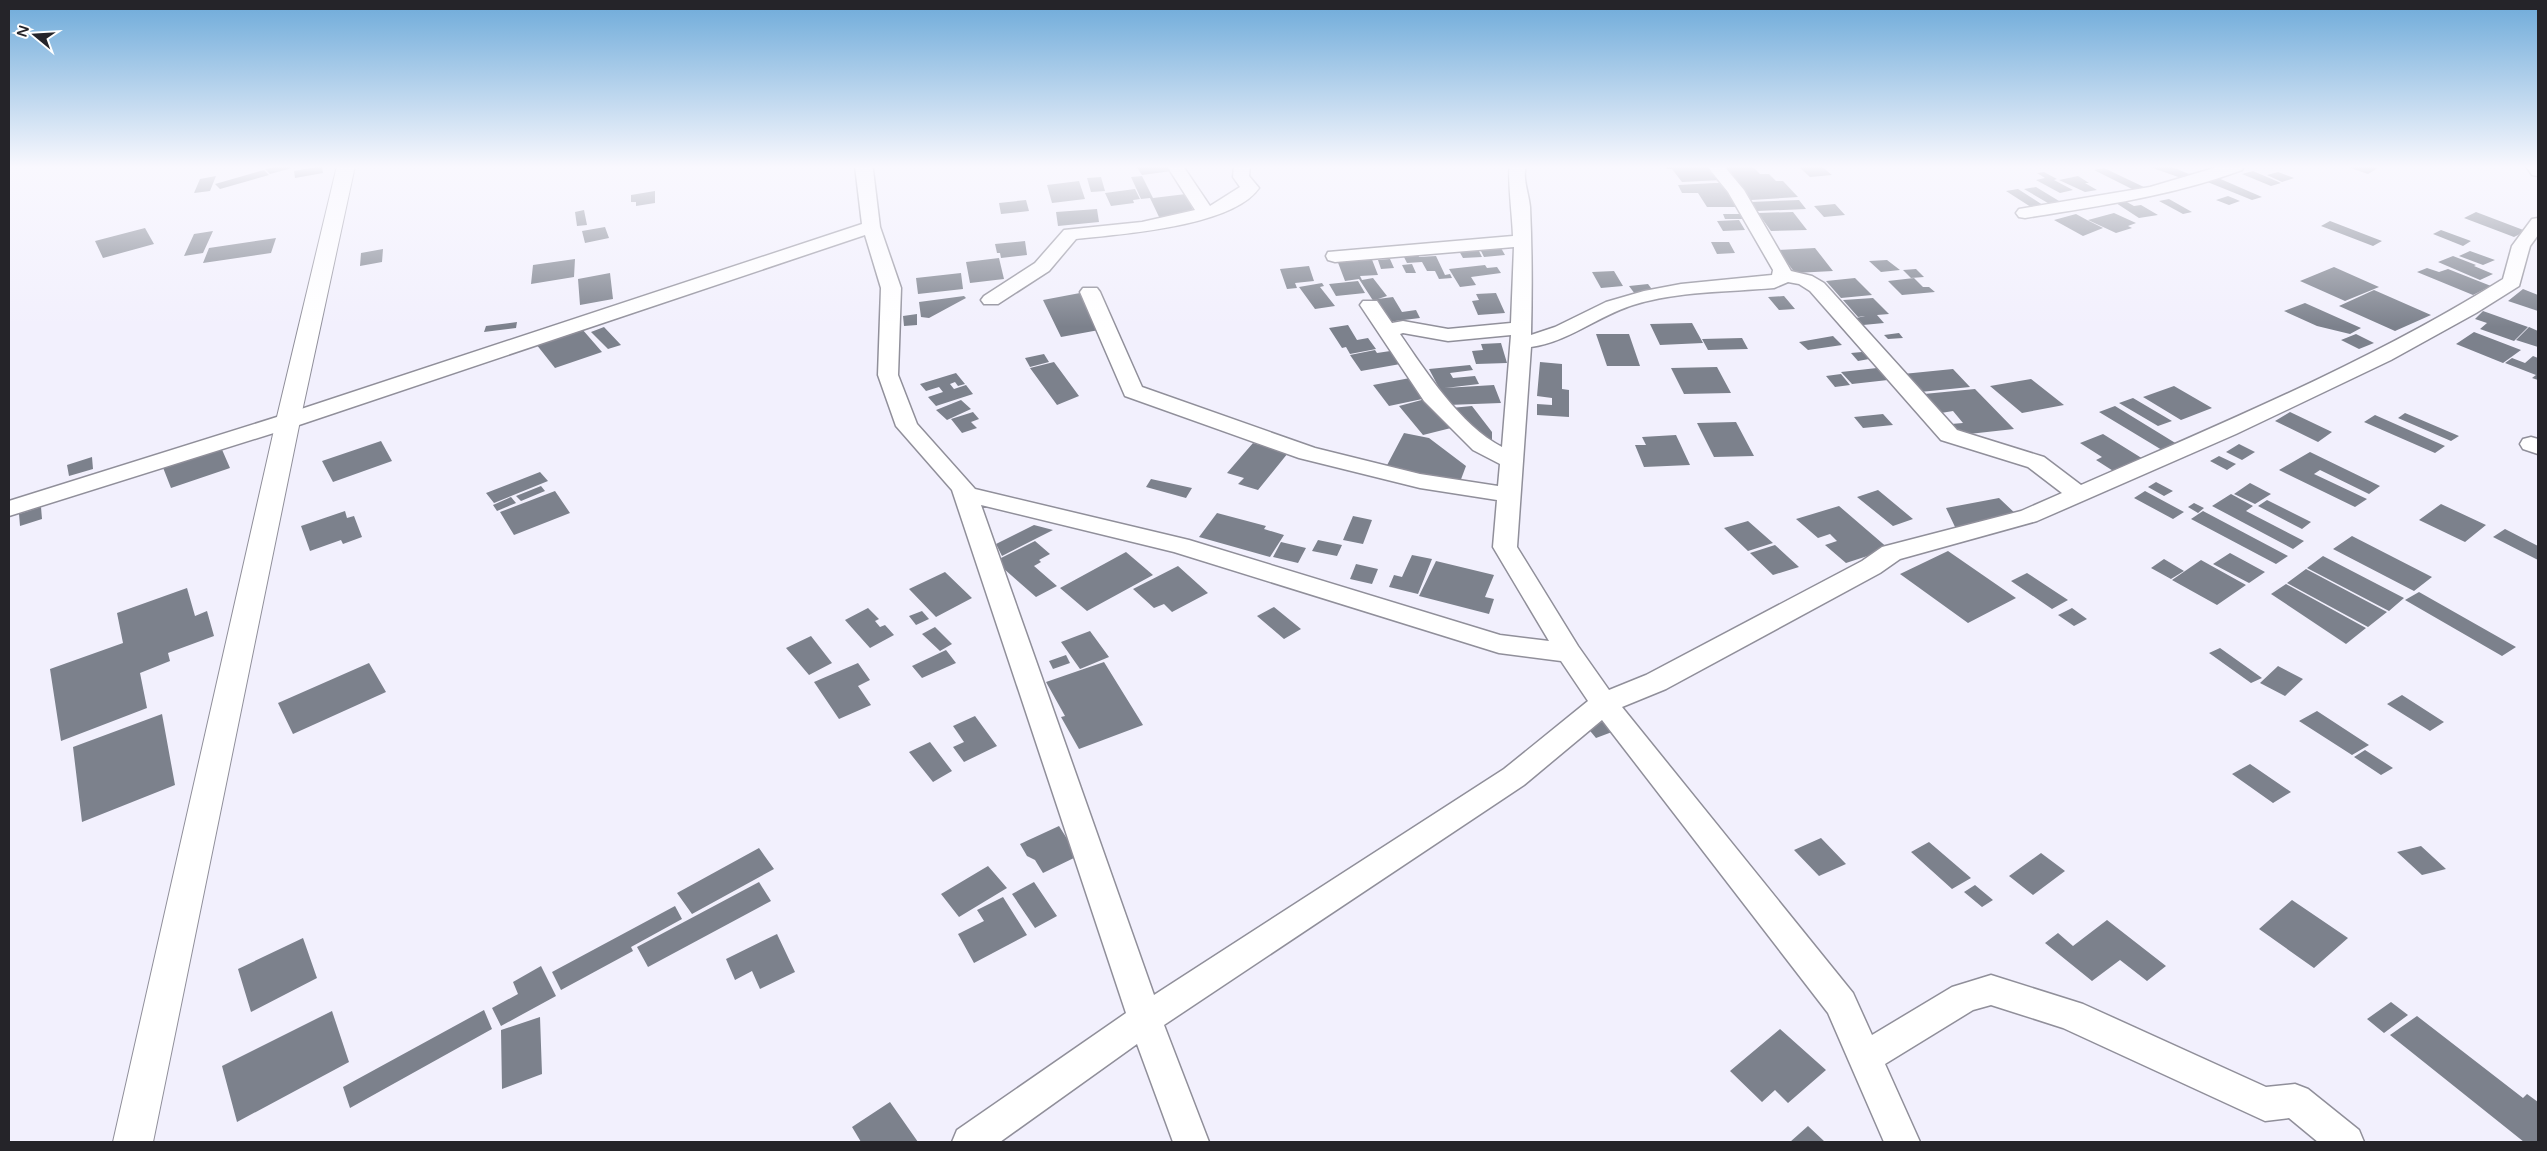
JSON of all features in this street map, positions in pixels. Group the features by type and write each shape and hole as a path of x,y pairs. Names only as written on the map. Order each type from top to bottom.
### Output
{"main road":[{"path":"133,1142 288,421 334,220"}],"street":[{"path":"869,220 891,288 888,375 907,426 963,488 1145,1019 1192,1142"},
{"path":"991,300 1042,267 1070,234 1142,227 1173,220"},
{"path":"1521,220 1521,335 1505,547 1569,653 1604,703 1841,1004 1902,1142"},
{"path":"1752,220 1782,270 1782,275"},
{"path":"970,1142 1145,1019 1514,777 1604,703 1656,682 1871,567 1891,553 2029,516 2228,430 2358,368 2469,309 2512,282 2530,247 2538,222"},
{"path":"9,510 288,421 870,227"},
{"path":"1335,256 1522,241"},
{"path":"1388,330 1403,328 1448,335 1521,335 1541,340 1557,335 1601,311 1628,301 1661,294 1774,282 1782,275"},
{"path":"1782,275 1805,280 1817,287 1949,434 2036,462 2079,494"},
{"path":"1090,292 1133,391 1307,453 1420,481 1509,495"},
{"path":"1370,305 1432,396 1480,445 1511,461"},
{"path":"964,494 1180,546 1499,644 1569,653"},
{"path":"1865,1058 1964,997 1991,990 2071,1015 2265,1104 2295,1101 2346,1142"}],"building":[{"path":"576,220 586,220 587,225 577,226"},
{"path":"1057,220 1099,220 1099,222 1058,226"},
{"path":"1739,220 1745,230 1723,231 1717,221"},
{"path":"1763,220 1799,220 1807,230 1771,231"},
{"path":"2054,220 2087,220 2103,228 2083,236"},
{"path":"2088,220 2129,220 2136,223 2128,226 2132,228 2116,233"},
{"path":"2469,220 2496,220 2526,231 2514,237"},
{"path":"2330,221 2382,241 2373,246 2321,226"},
{"path":"605,227 609,238 585,243 582,231"},
{"path":"145,228 154,244 103,258 95,241"},
{"path":"2441,230 2471,241 2463,246 2433,234"},
{"path":"213,231 203,253 184,256 194,234"},
{"path":"276,238 271,253 203,263 209,248"},
{"path":"1025,241 1027,255 1001,258 1000,253 997,253 995,244"},
{"path":"1711,242 1729,242 1735,253 1717,254"},
{"path":"1501,248 1505,255 1484,257 1480,249"},
{"path":"1815,248 1833,271 1795,273 1778,250"},
{"path":"383,249 382,262 360,266 361,253"},
{"path":"1478,249 1482,257 1463,258 1459,251"},
{"path":"2470,251 2495,260 2483,265 2459,256"},
{"path":"1417,252 1419,257 1436,256 1445,275 1450,274 1452,278 1439,279 1435,271 1427,271 1422,262 1407,263 1402,253"},
{"path":"2453,256 2493,274 2480,280 2438,262"},
{"path":"1371,257 1378,275 1360,276 1362,280 1373,278 1387,296 1378,299 1393,297 1402,312 1416,310 1420,318 1387,322 1359,279 1345,281 1337,260"},
{"path":"999,258 1004,279 970,283 966,262"},
{"path":"575,259 574,277 531,284 533,265"},
{"path":"1390,259 1394,268 1381,269 1378,260"},
{"path":"1887,260 1900,270 1881,272 1869,261"},
{"path":"1412,264 1416,273 1406,273 1402,265"},
{"path":"1485,265 1487,268 1497,267 1501,273 1471,277 1476,285 1460,287 1449,269"},
{"path":"1309,266 1314,281 1295,283 1297,288 1287,289 1280,269"},
{"path":"2334,267 2379,287 2345,301 2300,281"},
{"path":"2427,268 2439,272 2448,269 2491,286 2473,295 2417,272"},
{"path":"1916,269 1924,277 1911,278 1903,270"},
{"path":"1614,271 1623,286 1601,288 1592,272"},
{"path":"610,273 613,299 580,305 578,279"},
{"path":"961,273 963,289 918,294 916,278"},
{"path":"1855,278 1872,295 1841,298 1826,281"},
{"path":"1914,278 1923,287 1929,287 1935,292 1902,295 1888,281"},
{"path":"1358,281 1365,293 1336,296 1329,284"},
{"path":"1322,283 1324,286 1320,287 1335,306 1315,309 1299,287"},
{"path":"1648,284 1654,292 1635,294 1629,286"},
{"path":"2523,289 2538,295 2538,311 2508,301"},
{"path":"2374,290 2431,315 2395,331 2339,306"},
{"path":"1080,293 1099,330 1061,337 1043,300"},
{"path":"1496,293 1505,313 1478,315 1472,301 1479,300 1476,294"},
{"path":"964,296 966,298 929,318 921,317 919,302"},
{"path":"1784,296 1795,309 1779,310 1768,297"},
{"path":"1873,298 1889,314 1877,315 1884,323 1863,325 1856,318 1865,316 1858,317 1843,300"},
{"path":"2305,303 2361,328 2350,334 2317,326 2284,311"},
{"path":"2483,311 2528,327 2514,341 2480,329 2487,323 2475,319"},
{"path":"917,314 917,325 904,326 903,316"},
{"path":"517,322 516,328 484,332 486,326"},
{"path":"1692,323 1703,343 1660,345 1650,324"},
{"path":"1348,325 1357,340 1368,338 1376,349 1350,354 1346,347 1342,348 1329,328"},
{"path":"604,327 621,345 608,349 591,332"},
{"path":"2529,327 2538,331 2538,347 2516,340"},
{"path":"582,329 602,352 555,368 536,344"},
{"path":"2474,332 2521,350 2503,363 2456,344"},
{"path":"1899,333 1903,338 1888,339 1884,335"},
{"path":"1596,334 1629,334 1640,366 1607,366"},
{"path":"2356,334 2374,343 2359,349 2341,340"},
{"path":"1833,336 1842,345 1808,350 1799,342"},
{"path":"1742,338 1748,349 1708,350 1702,339"},
{"path":"1501,343 1507,363 1476,364 1472,351 1483,350 1481,344"},
{"path":"1375,350 1377,353 1397,350 1406,363 1361,371 1350,355"},
{"path":"1862,352 1869,359 1858,361 1851,353"},
{"path":"1044,354 1049,362 1030,367 1025,358"},
{"path":"2533,356 2538,358 2538,380 2532,378 2536,375 2505,363 2512,358 2525,363"},
{"path":"1054,362 1079,396 1057,405 1030,368"},
{"path":"1540,362 1562,364 1562,389 1569,390 1569,417 1537,415 1537,404 1552,405 1552,398 1537,396"},
{"path":"1470,365 1473,370 1450,373 1453,378 1475,376 1479,384 1445,388 1494,385 1501,403 1448,405 1429,369"},
{"path":"1717,367 1731,393 1684,394 1671,368"},
{"path":"1877,368 1888,380 1852,384 1841,372"},
{"path":"1953,369 1970,387 1920,392 1903,374"},
{"path":"956,373 965,384 958,386 955,382 950,384 954,389 966,385 973,394 936,406 928,397 943,392 939,387 926,391 920,384"},
{"path":"1841,374 1850,385 1835,387 1826,376"},
{"path":"1410,378 1427,398 1389,406 1373,385"},
{"path":"2031,379 2064,405 2022,413 1990,386"},
{"path":"2174,386 2212,408 2181,420 2143,397"},
{"path":"1975,389 2014,429 1960,435 1951,424 1963,423 1953,411 1941,413 1924,394"},
{"path":"1429,398 1455,427 1423,435 1399,406"},
{"path":"2133,398 2172,421 2158,426 2119,403"},
{"path":"961,400 971,409 947,420 936,410"},
{"path":"1472,406 1492,432 1492,443 1451,408"},
{"path":"2115,406 2177,444 2162,450 2099,412"},
{"path":"973,412 979,419 971,422 977,428 962,433 951,419"},
{"path":"2290,412 2332,432 2318,442 2275,421"},
{"path":"2405,413 2459,436 2451,441 2398,418"},
{"path":"1883,414 1893,425 1863,428 1854,417"},
{"path":"2375,415 2445,446 2435,453 2364,422"},
{"path":"1736,422 1754,456 1714,457 1697,423"},
{"path":"1404,433 1429,438 1466,466 1460,482 1385,469"},
{"path":"2103,434 2148,462 2118,474 2096,460 2102,457 2080,443"},
{"path":"1676,435 1690,465 1644,467 1635,445 1646,445 1642,437"},
{"path":"381,441 392,461 333,482 322,461"},
{"path":"1253,443 1288,453 1258,490 1238,484 1244,478 1227,473"},
{"path":"2239,444 2255,452 2242,460 2226,452"},
{"path":"220,445 230,468 171,488 162,465"},
{"path":"2310,452 2380,486 2369,494 2320,470 2314,474 2367,499 2355,507 2279,470"},
{"path":"2219,456 2236,464 2227,470 2210,461"},
{"path":"92,457 93,469 69,476 67,465"},
{"path":"540,472 548,481 494,503 486,493"},
{"path":"1151,479 1192,488 1186,498 1146,487"},
{"path":"2156,482 2173,491 2164,496 2148,487"},
{"path":"2250,483 2271,494 2255,504 2234,494"},
{"path":"541,486 545,491 521,501 516,496"},
{"path":"1878,490 1913,519 1893,526 1857,497"},
{"path":"555,491 570,513 514,535 500,512"},
{"path":"2145,491 2184,512 2173,519 2134,498"},
{"path":"2231,494 2253,506 2246,511 2304,541 2293,549 2212,506"},
{"path":"511,497 516,503 497,511 493,505"},
{"path":"1999,498 2018,516 1956,529 1946,508"},
{"path":"2267,500 2311,522 2302,529 2258,506"},
{"path":"2194,503 2204,508 2198,513 2188,507"},
{"path":"2441,504 2486,525 2465,542 2419,520"},
{"path":"1839,506 1889,549 1846,563 1825,545 1837,541 1830,534 1818,538 1796,519"},
{"path":"41,507 42,519 20,526 19,514"},
{"path":"345,511 347,518 354,516 362,537 343,544 341,540 310,551 301,526"},
{"path":"2203,511 2288,556 2276,564 2191,519"},
{"path":"1217,513 1266,526 1264,529 1284,535 1270,557 1199,537"},
{"path":"1353,516 1372,520 1363,544 1343,540"},
{"path":"1748,521 1773,543 1748,551 1724,528"},
{"path":"1034,525 1053,530 1002,556 996,544"},
{"path":"2505,529 2538,546 2538,560 2493,537"},
{"path":"2352,536 2432,577 2414,591 2333,549"},
{"path":"1318,540 1342,545 1337,556 1312,551"},
{"path":"1035,541 1050,554 1039,560 1041,562 1034,566 1057,586 1036,597 995,561"},
{"path":"1281,542 1306,548 1298,563 1273,557"},
{"path":"1775,545 1799,567 1773,575 1750,553"},
{"path":"1948,551 2016,598 1968,623 1900,574"},
{"path":"1126,552 1153,575 1087,611 1060,588"},
{"path":"2230,553 2265,572 2249,583 2213,564"},
{"path":"1412,555 1432,559 1418,594 1389,587 1394,575 1402,577"},
{"path":"2323,556 2404,598 2389,611 2307,568"},
{"path":"2164,559 2184,571 2171,579 2151,568"},
{"path":"2201,560 2246,585 2217,605 2172,580"},
{"path":"1436,561 1494,575 1485,597 1494,599 1489,614 1419,596"},
{"path":"1356,564 1378,569 1372,584 1350,579"},
{"path":"1178,566 1208,593 1172,612 1164,604 1154,608 1133,589"},
{"path":"2306,569 2387,612 2368,627 2287,583"},
{"path":"945,572 972,598 936,617 909,589"},
{"path":"2027,573 2068,600 2052,609 2011,581"},
{"path":"2286,584 2366,628 2346,644 2271,594"},
{"path":"187,588 195,616 207,611 214,636 168,653 170,661 140,673 147,708 61,741 50,669 123,643 117,613"},
{"path":"2419,592 2516,647 2502,656 2405,600"},
{"path":"1274,607 1301,629 1284,639 1257,616"},
{"path":"868,608 879,619 875,621 880,627 885,625 894,635 870,648 845,620"},
{"path":"2072,608 2087,619 2074,626 2058,615"},
{"path":"922,611 929,619 916,625 909,616"},
{"path":"935,627 952,644 940,651 922,634"},
{"path":"1090,631 1109,657 1080,669 1061,642"},
{"path":"811,636 832,663 809,675 786,648"},
{"path":"2220,648 2262,678 2251,683 2209,653"},
{"path":"946,650 956,663 922,678 912,666"},
{"path":"1066,655 1070,663 1053,669 1049,661"},
{"path":"1104,662 1143,725 1079,749 1061,717 1065,716 1046,682"},
{"path":"369,663 386,692 293,734 278,703"},
{"path":"858,663 870,680 858,686 871,705 839,719 814,682"},
{"path":"2278,666 2303,679 2285,696 2260,683"},
{"path":"2402,695 2444,722 2430,731 2387,704"},
{"path":"2317,711 2369,745 2352,755 2299,721"},
{"path":"162,714 175,785 82,822 73,747"},
{"path":"975,716 997,746 964,762 953,747 964,742 953,726"},
{"path":"1603,720 1612,732 1596,738 1586,726"},
{"path":"930,742 952,771 933,782 909,752"},
{"path":"2365,750 2393,768 2381,775 2354,757"},
{"path":"2250,764 2291,792 2273,803 2232,774"},
{"path":"1059,826 1078,856 1043,873 1035,860 1027,856 1020,844"},
{"path":"1821,838 1846,864 1819,876 1794,850"},
{"path":"1929,842 1971,878 1952,889 1911,852"},
{"path":"2421,846 2446,869 2422,875 2397,852"},
{"path":"759,848 774,869 692,914 677,893"},
{"path":"2041,853 2065,871 2033,895 2009,876"},
{"path":"988,866 1007,888 959,917 941,894"},
{"path":"759,882 771,901 648,967 637,947"},
{"path":"1034,882 1057,916 1035,928 1012,894"},
{"path":"1975,885 1993,900 1982,907 1964,892"},
{"path":"1003,897 1027,935 974,963 958,934 984,921 977,910"},
{"path":"2292,900 2348,938 2314,968 2259,929"},
{"path":"675,906 682,919 631,947 633,951 561,990 552,972"},
{"path":"2107,920 2166,966 2147,981 2120,960 2092,981 2045,943 2058,933 2073,946"},
{"path":"777,934 795,972 760,989 752,971 735,980 726,959"},
{"path":"303,938 317,978 251,1012 238,969"},
{"path":"541,966 556,996 501,1026 492,1008 518,994 513,982"},
{"path":"2391,1002 2408,1015 2384,1033 2367,1019"},
{"path":"484,1010 492,1029 350,1108 343,1087"},
{"path":"332,1011 349,1062 237,1122 222,1066"},
{"path":"2417,1016 2523,1098 2527,1094 2538,1102 2538,1142 2524,1142 2390,1035"},
{"path":"540,1017 542,1074 502,1089 501,1030"},
{"path":"1780,1029 1826,1070 1788,1103 1775,1090 1762,1102 1730,1071"},
{"path":"890,1102 918,1142 861,1142 852,1127"},
{"path":"1808,1126 1825,1142 1790,1142"}]}
